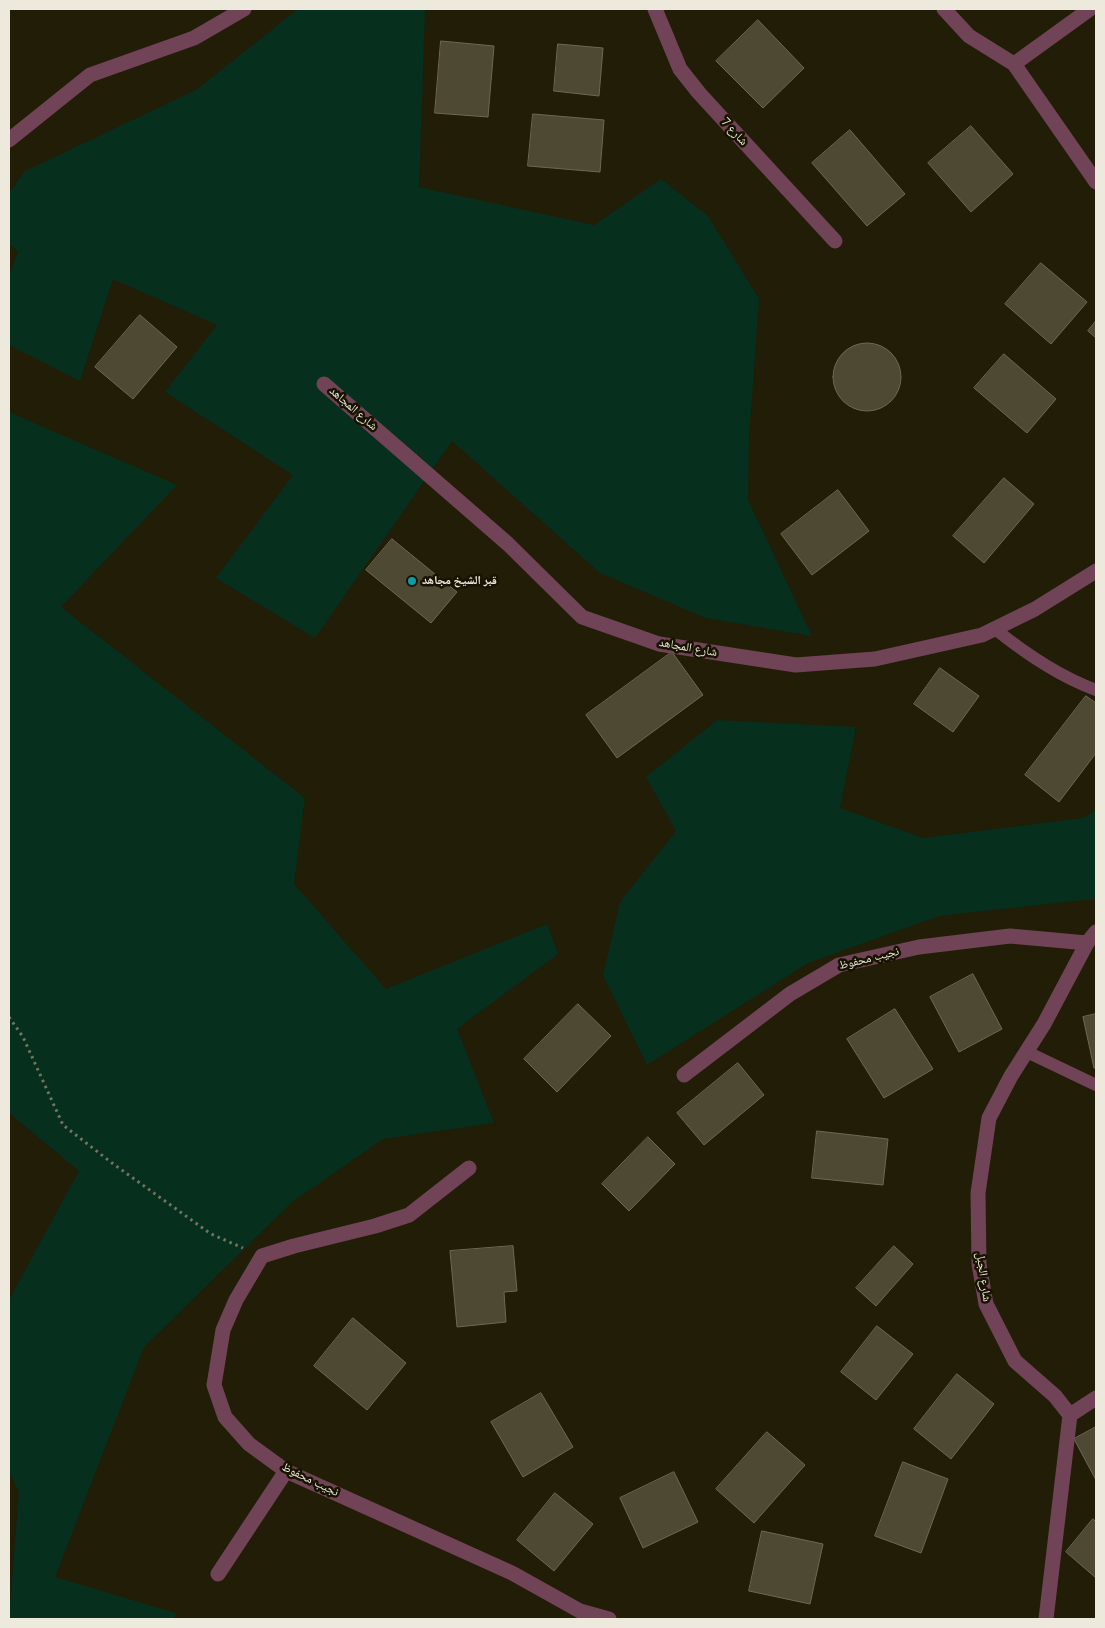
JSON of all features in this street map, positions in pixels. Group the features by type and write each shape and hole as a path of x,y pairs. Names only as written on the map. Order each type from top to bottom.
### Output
{"street":[{"path":"9,140 90,75 194,38 244,9"},
{"name":"شارع 7","path":"656,9 680,69 699,93 835,241"},
{"path":"944,9 969,36 1014,64 1096,182"},
{"path":"1014,64 1090,9"},
{"name":"شارع المجاهد","path":"324,384 508,544 582,617 659,644 796,665 875,659 982,635 1035,609 1096,572"},
{"name":"نجيب محفوظ","path":"684,1074 790,994 839,965 919,947 1010,936 1092,938"},
{"name":"شارع الجبل","path":"1070,1416 1055,1396 1015,1362 986,1304 980,1264 978,1193 989,1118 1011,1076 1044,1024 1092,938"},
{"path":"262,1256 409,1215 469,1168"},
{"name":"نجيب محفوظ","path":"262,1256 236,1300 223,1330 214,1385 225,1418 249,1444 286,1471 512,1573 580,1611 609,1619"},
{"path":"1046,1619 1070,1416 1096,1398"},
{"path":"218,1574 286,1471"}],"lane":[{"path":"995,629 1027,655 1074,681 1096,690"},
{"path":"1027,1052 1096,1086"}],"path":[{"path":"9,1017 23,1037 63,1125 112,1163 211,1234 262,1256"}],"green space":[{"path":"298,9 425,9 419,187 594,225 661,179 708,216 759,299 749,437 748,500 812,636 706,618 600,573 452,441 315,638 216,578 293,475 165,392 217,325 113,279 80,381 9,345 9,275 18,252 9,243 9,193 25,171 196,90"},
{"path":"9,412 177,485 61,607 305,798 294,884 386,989 547,924 558,954 457,1029 494,1123 383,1139 291,1203 144,1347 55,1577 176,1613 174,1619 9,1619 19,1492 9,1472 9,1300 79,1171 9,1113"},
{"path":"717,720 856,727 840,808 923,838 1084,818 1096,810 1096,900 939,916 808,963 647,1065 603,975 620,902 676,831 646,777"}],"building":[{"path":"758,20 804,68 763,108 716,61"},
{"path":"441,41 494,46 488,117 435,113"},
{"path":"558,44 603,48 599,96 554,91"},
{"path":"533,114 604,120 600,172 528,166"},
{"path":"971,126 1013,174 971,212 928,163"},
{"path":"850,130 905,194 867,226 812,163"},
{"path":"1041,263 1087,302 1051,344 1005,304"},
{"path":"140,315 177,347 133,399 95,367"},
{"path":"1096,321 1096,338 1088,331"},
{"path":"867,343 880,346 891,353 898,364 901,377 898,390 891,401 880,408 867,411 854,408 843,401 836,390 833,377 836,364 843,353 854,346"},
{"path":"1004,354 1056,399 1027,433 974,388"},
{"path":"1004,478 1034,504 984,563 953,536"},
{"path":"838,490 869,531 812,575 781,534"},
{"name":"قبر الشيخ مجاهد","path":"392,539 457,592 431,623 366,570"},
{"path":"672,652 703,695 617,758 586,715"},
{"path":"940,668 979,696 953,732 914,704"},
{"path":"1086,696 1096,703 1096,753 1059,802 1025,775"},
{"path":"973,974 1002,1029 959,1052 930,997"},
{"path":"578,1004 611,1036 557,1092 524,1059"},
{"path":"895,1009 933,1069 884,1098 847,1039"},
{"path":"1096,1014 1096,1068 1094,1068 1083,1017"},
{"path":"738,1063 764,1095 704,1145 677,1113"},
{"path":"817,1131 888,1139 883,1185 812,1178"},
{"path":"648,1137 675,1164 629,1211 602,1184"},
{"path":"513,1246 517,1291 504,1292 506,1322 457,1327 450,1251"},
{"path":"894,1246 913,1264 876,1306 856,1288"},
{"path":"353,1318 406,1363 367,1410 314,1366"},
{"path":"877,1326 913,1354 876,1400 841,1372"},
{"path":"957,1374 994,1404 951,1459 914,1429"},
{"path":"541,1393 573,1447 523,1477 491,1422"},
{"path":"1096,1427 1096,1480 1074,1439"},
{"path":"767,1432 805,1465 754,1523 716,1489"},
{"path":"903,1462 948,1479 921,1553 875,1536"},
{"path":"674,1472 698,1522 643,1548 620,1498"},
{"path":"555,1493 593,1524 554,1571 517,1540"},
{"path":"1093,1519 1096,1522 1096,1578 1066,1552"},
{"path":"762,1531 823,1544 810,1604 749,1591"}],"place":[{"name":"قبر الشيخ مجاهد","path":"412,581"}]}
